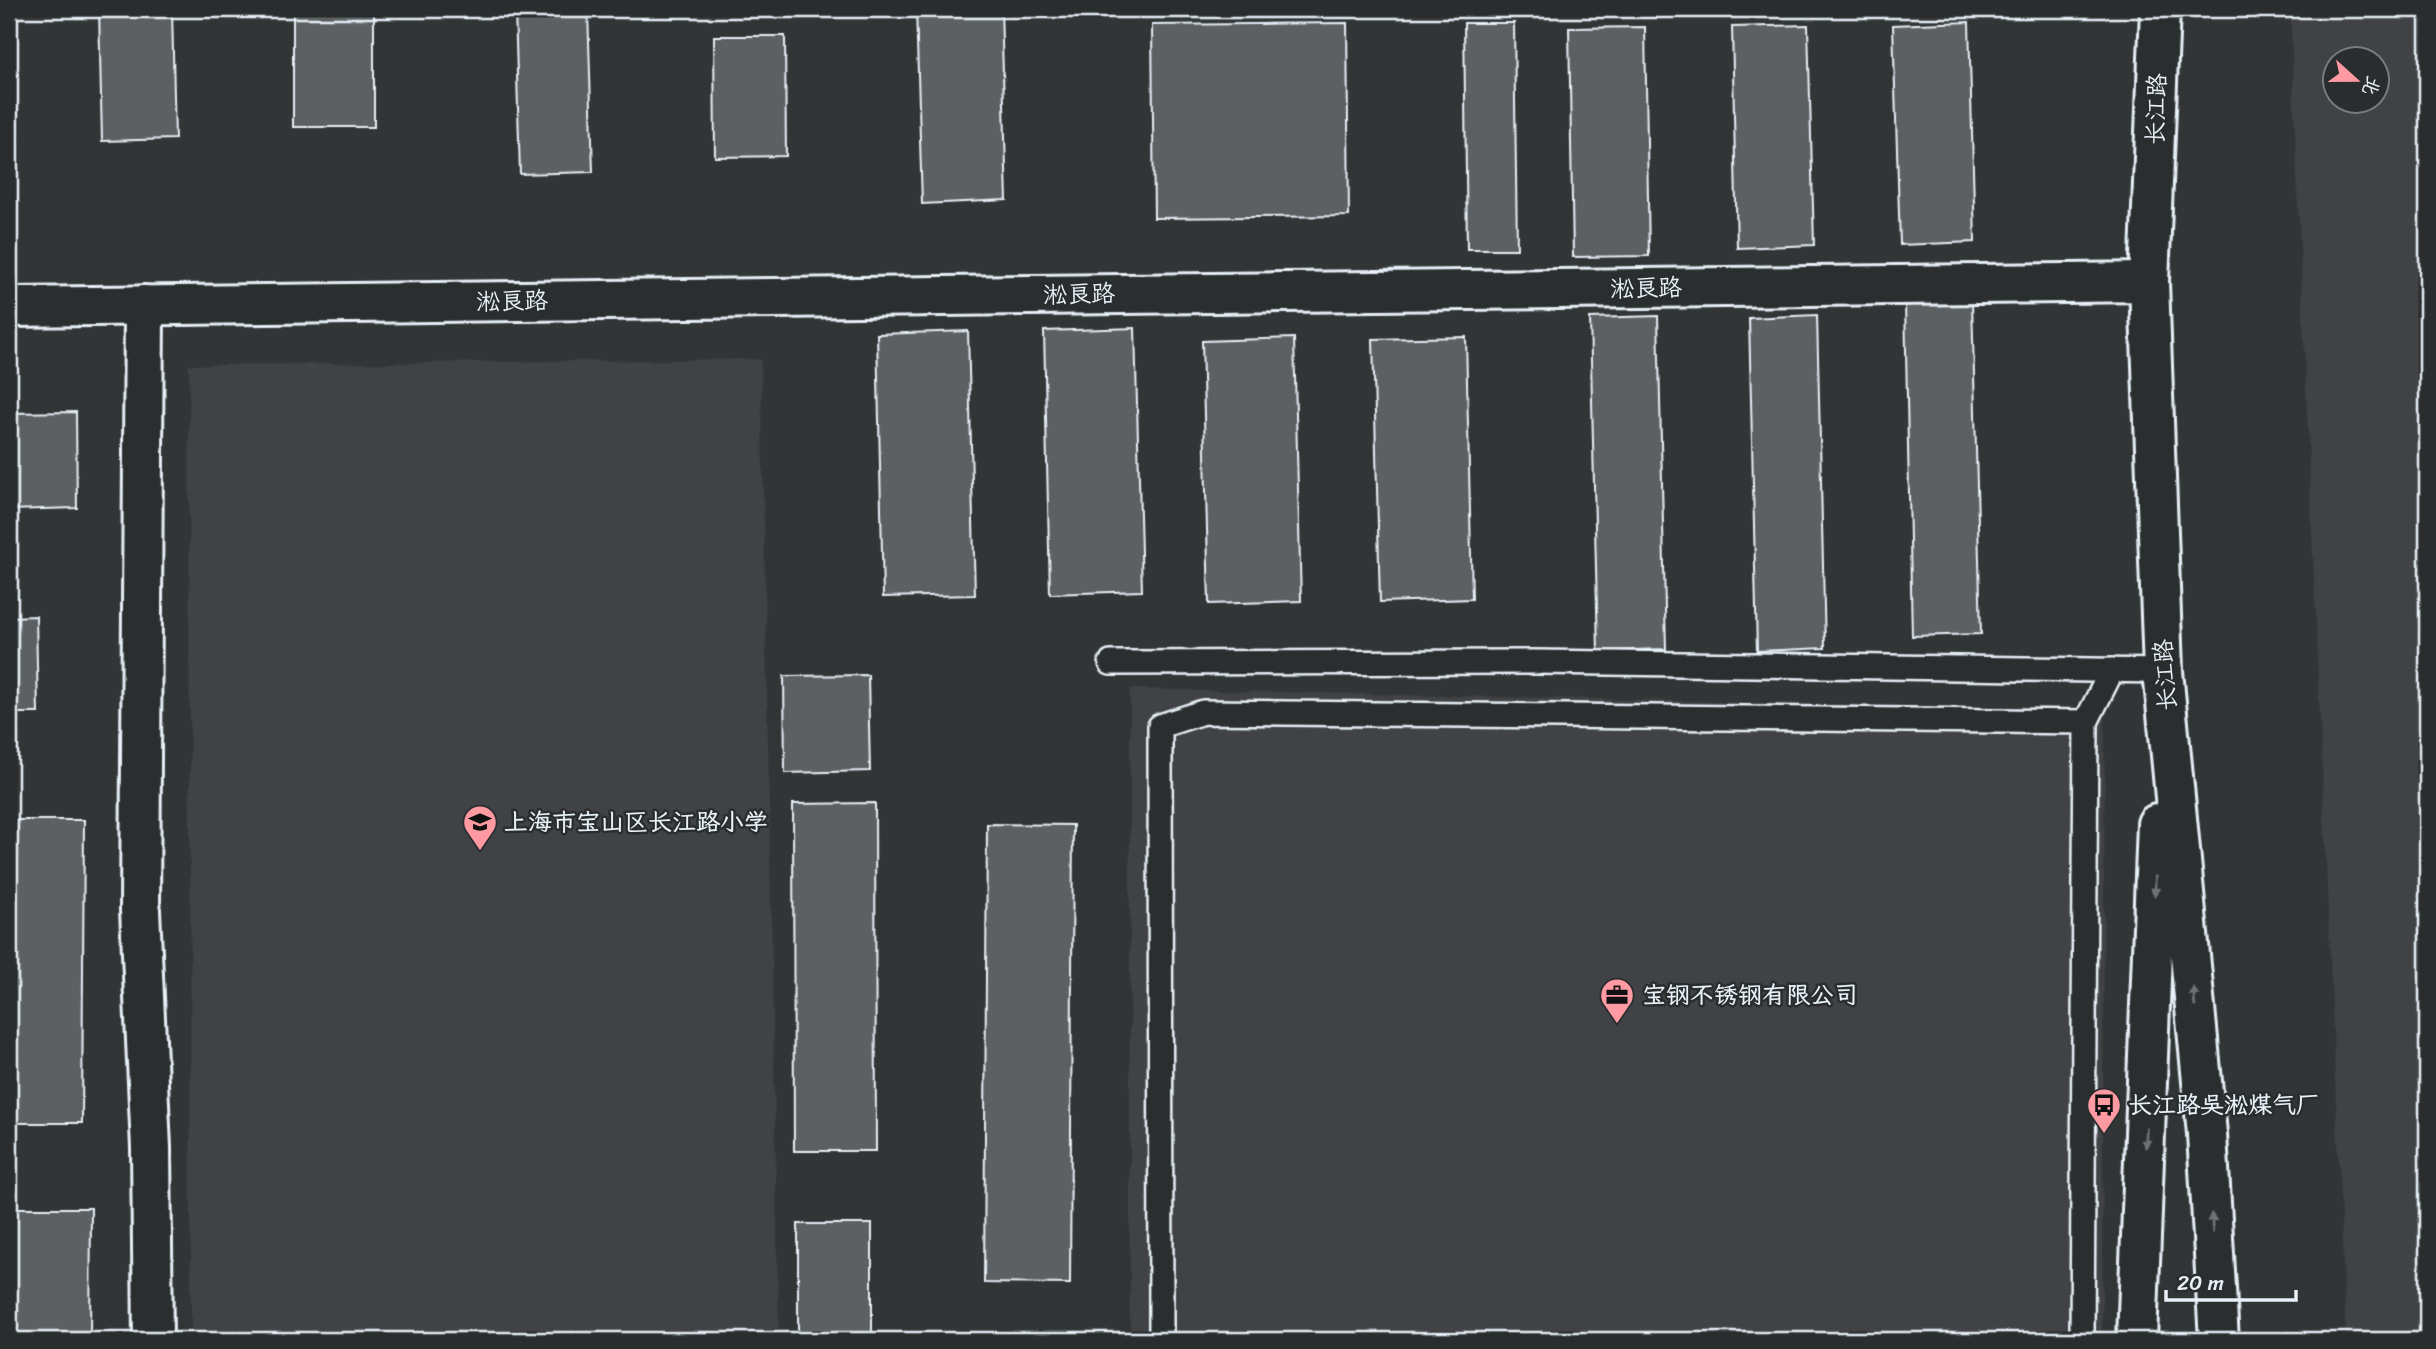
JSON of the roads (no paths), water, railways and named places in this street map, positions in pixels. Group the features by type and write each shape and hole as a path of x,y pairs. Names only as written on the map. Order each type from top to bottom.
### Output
{"street":[{"path":"2133,9 2149,282"},
{"name":"长江路","path":"2160,9 2149,282 2163,671 2207,1134 2219,1340"},
{"name":"淞良路","path":"9,307 2149,282"},
{"path":"144,305 140,910 151,1148 153,1340"},
{"path":"2137,1340 2163,671"}],"lane":[{"path":"1111,663 1537,662 2163,671"},
{"path":"2081,1340 2086,722 2112,670"},
{"path":"1161,1340 1160,726 1203,712 2086,722"}],"place":[{"name":"上海市宝山区长江路小学","path":"480,852"},
{"name":"宝钢不锈钢有限公司","path":"1617,1025"},
{"name":"长江路吴淞煤气厂","path":"2104,1135"}]}
